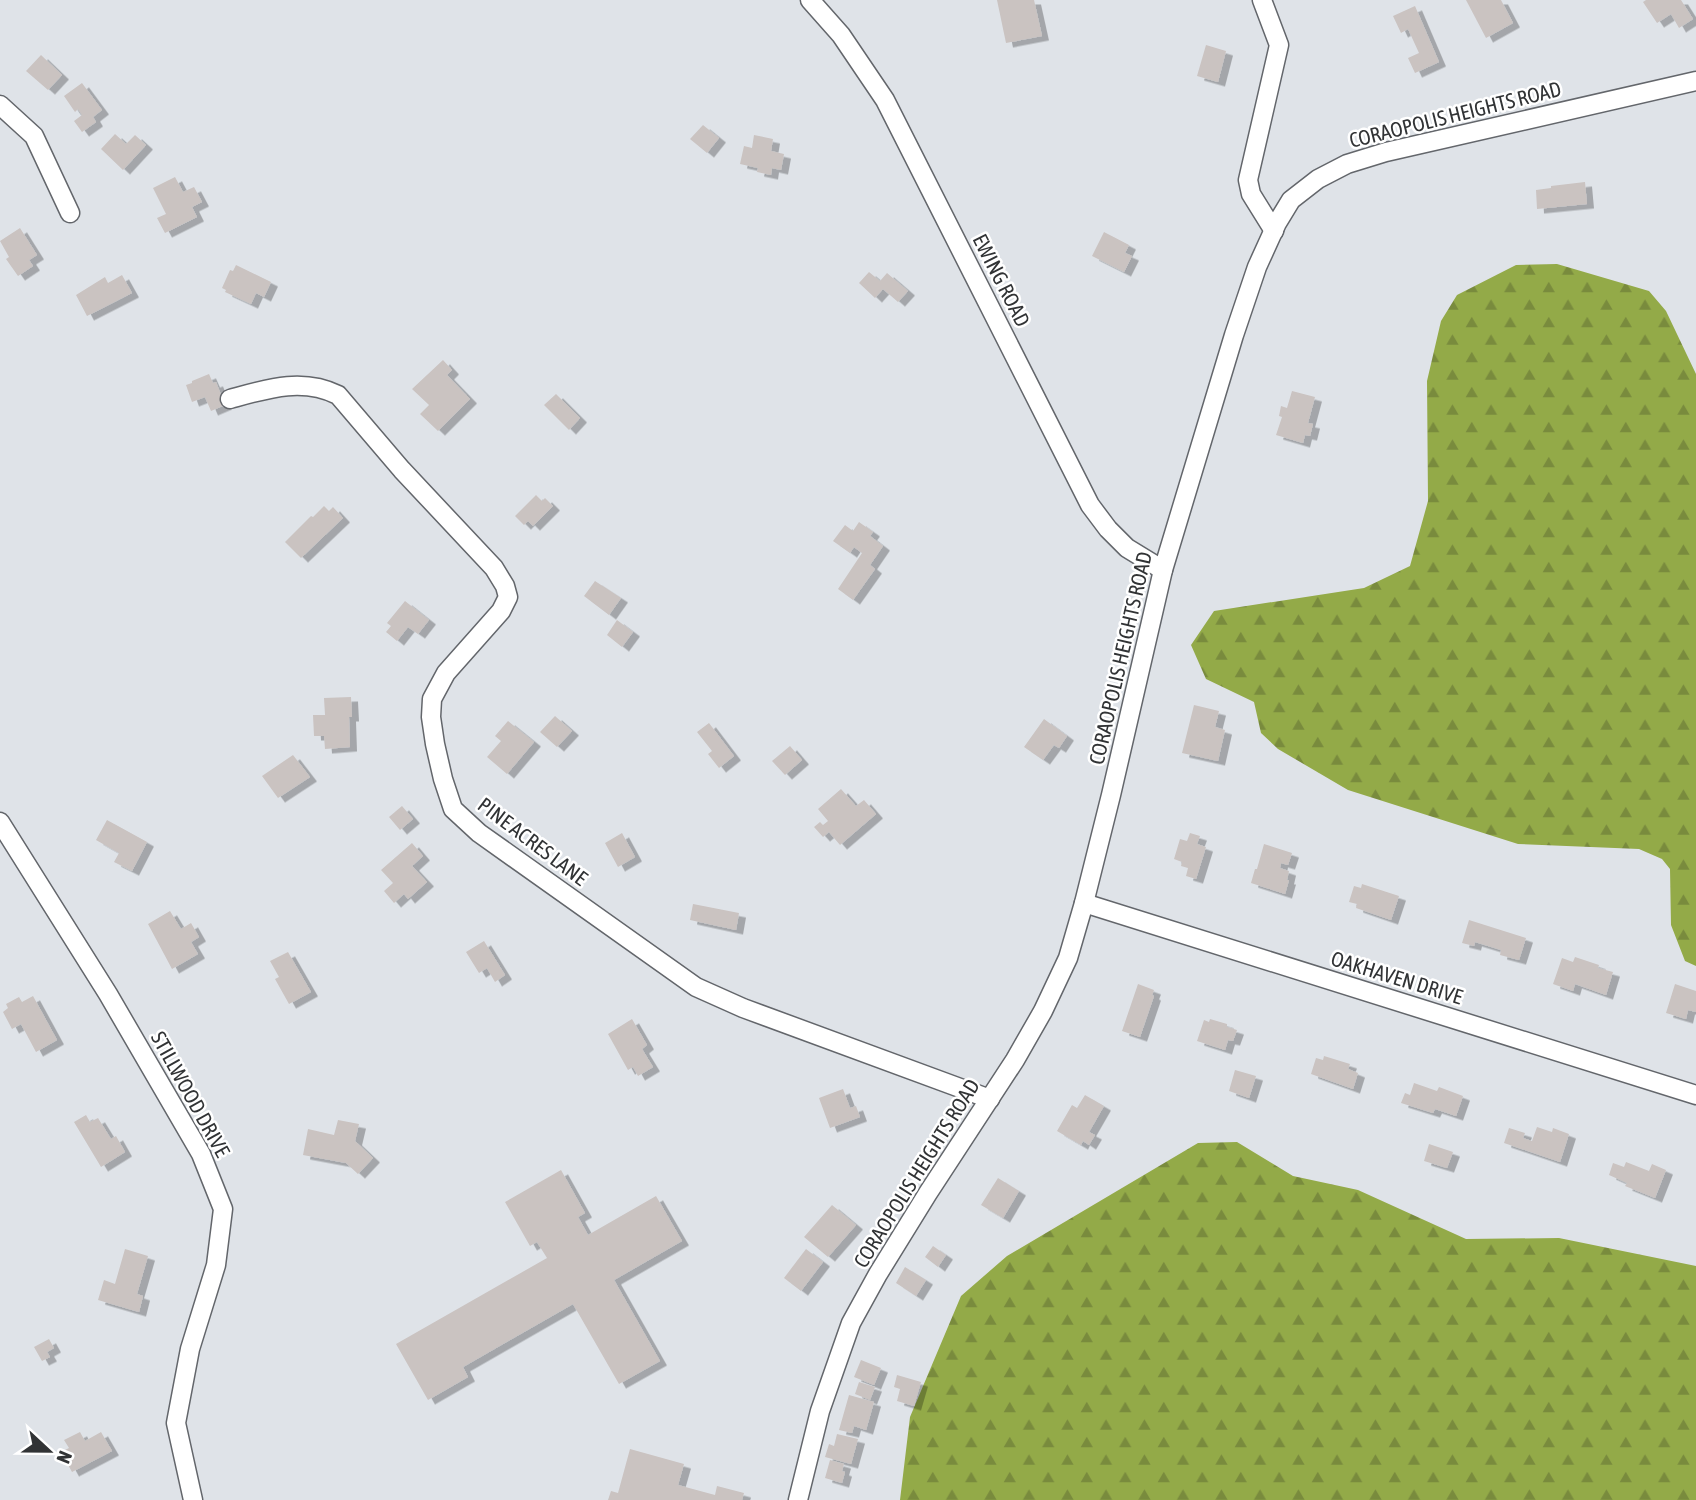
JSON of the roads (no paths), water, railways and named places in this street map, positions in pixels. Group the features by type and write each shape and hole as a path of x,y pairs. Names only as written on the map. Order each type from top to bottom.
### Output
{"street":[{"name":"EWING ROAD","path":"810,0 841,35 885,100 1090,505 1127,548 1163,570"},
{"path":"1262,0 1279,45 1248,180 1251,194 1273,231"},
{"name":"CORAOPOLIS HEIGHTS ROAD","path":"798,1500 820,1411 851,1323 914,1216 1015,1060 1043,1011 1068,958 1111,795 1163,570 1257,267 1291,200 1318,178 1347,164 1386,152 1696,81"},
{"path":"0,104 34,136 70,213"},
{"name":"PINE ACRES LANE","path":"230,399 275,387 306,385 338,395 402,470 494,568 505,586 508,597 501,611 446,673 432,699 430,717 443,779 453,809 479,833 696,987 743,1008 990,1099"},
{"name":"STILLWOOD DRIVE","path":"0,822 108,994 201,1154 223,1209 216,1265 190,1349 176,1423 193,1500"},
{"name":"OAKHAVEN DRIVE","path":"1084,903 1696,1095"}]}
